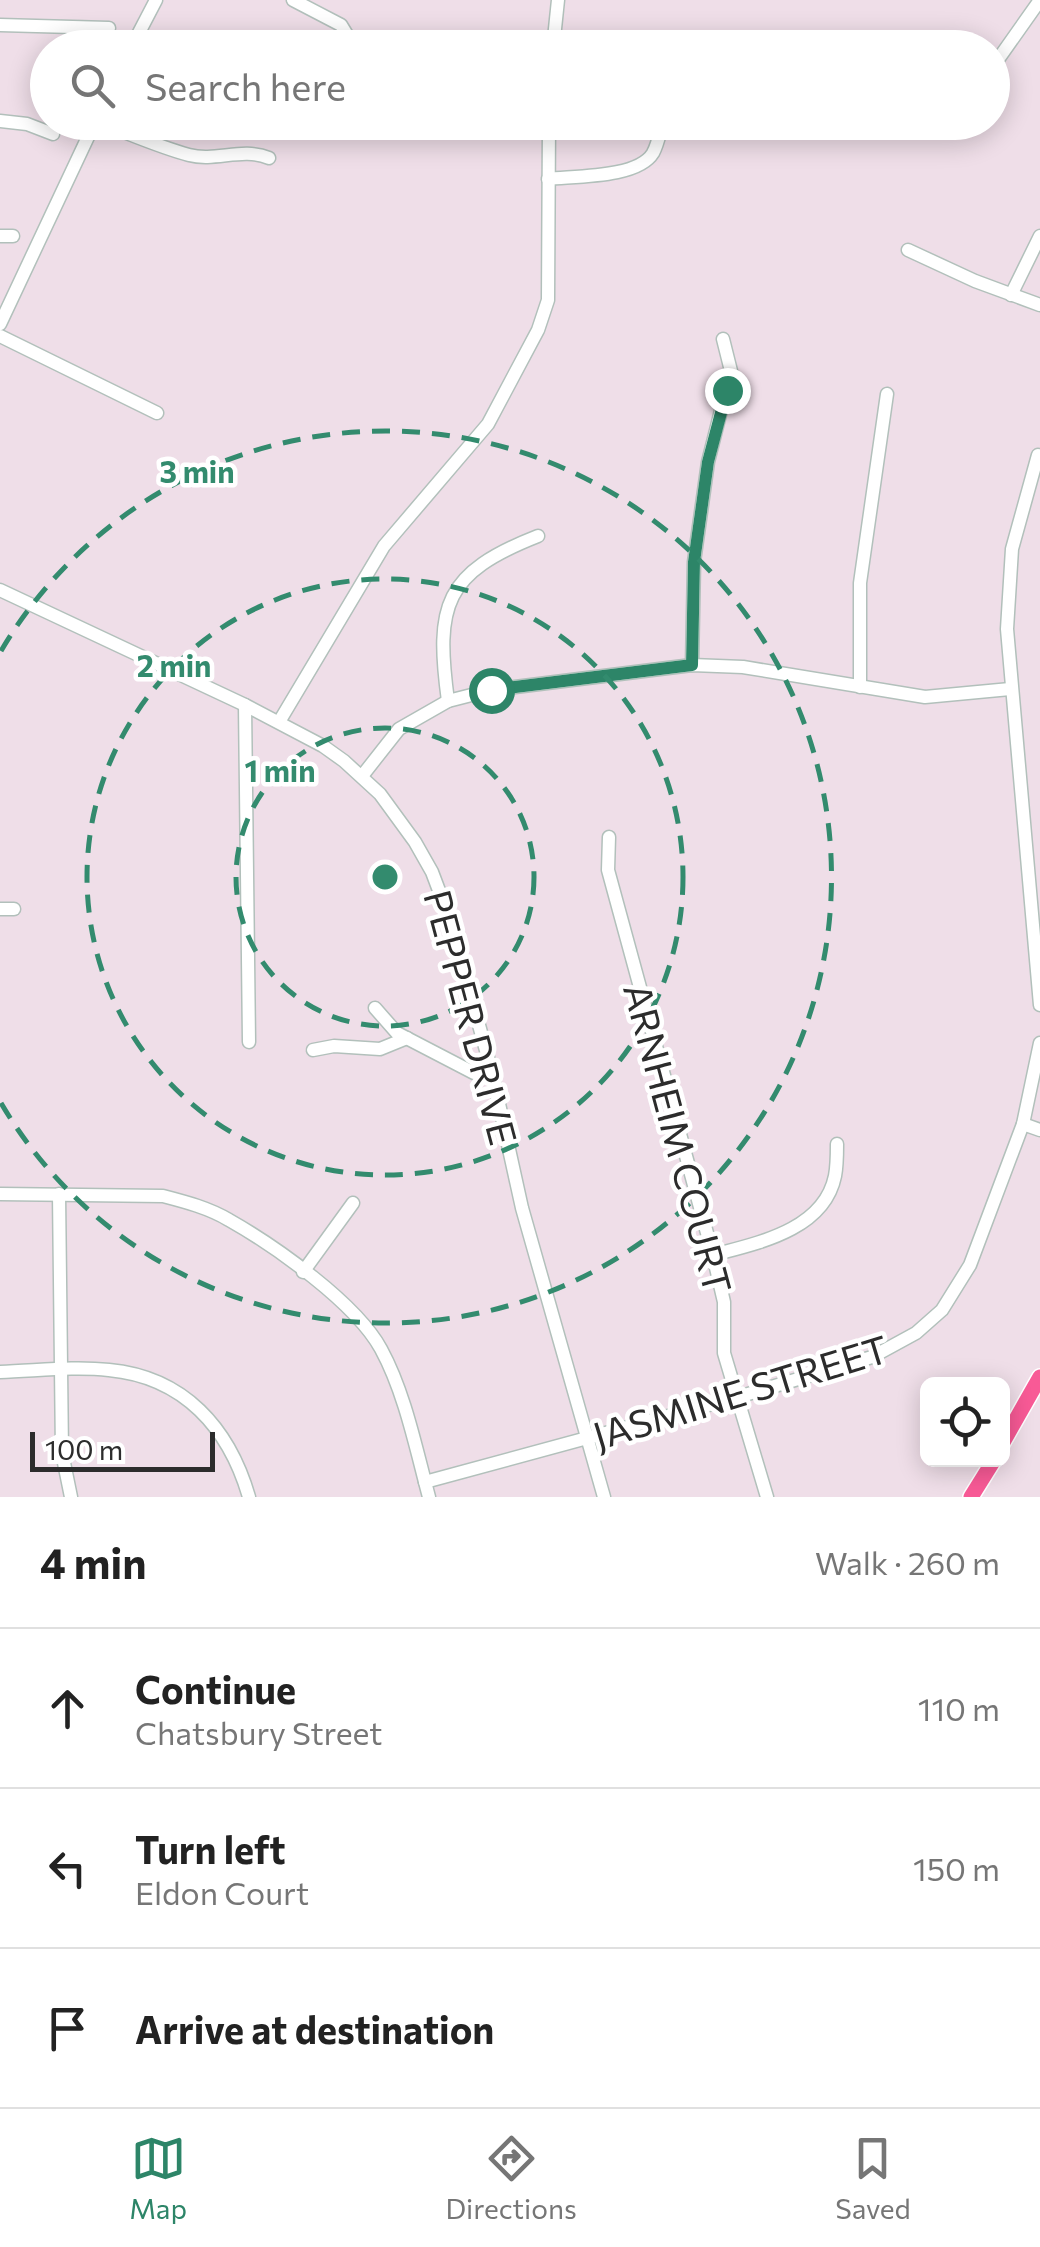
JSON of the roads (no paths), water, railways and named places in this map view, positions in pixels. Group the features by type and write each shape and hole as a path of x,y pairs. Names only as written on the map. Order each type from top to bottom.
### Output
{"main road":[{"path":"1010,1430 1040,1377"},
{"path":"971,1497 990,1467"}],"street":[{"path":"140,30 156,0"},
{"path":"292,0 343,30"},
{"path":"549,0 556,7"},
{"path":"1010,42 1040,0"},
{"path":"0,26 109,28"},
{"path":"0,121 30,125"},
{"path":"0,324 88,140"},
{"path":"146,140 189,156 238,152 269,158"},
{"path":"278,722 384,546 488,424 538,330 548,300 549,140"},
{"path":"548,179 624,171 651,156 657,140"},
{"path":"1011,295 1040,236"},
{"path":"908,250 1040,306"},
{"path":"0,336 157,414"},
{"path":"692,665 694,562 708,462 731,371 723,339"},
{"path":"860,688 860,584 887,394"},
{"path":"1038,455 1012,549 1007,630 1040,1006"},
{"path":"448,701 441,653 442,620 453,596 474,568 497,552 538,536"},
{"name":"PEPPER DRIVE","path":"0,590 245,705 334,754 362,776 402,821 432,872 449,917 492,1072 522,1208 604,1497"},
{"path":"362,776 399,729 448,701 491,690 692,665 743,667 925,697 1010,689"},
{"path":"245,705 249,1042"},
{"name":"ARNHEIM COURT","path":"609,837 608,870 714,1255 724,1302 724,1353 767,1497"},
{"path":"375,1008 396,1033 474,1072 492,1072"},
{"path":"313,1050 334,1046 380,1050 407,1038"},
{"name":"JASMINE STREET","path":"425,1482 738,1398 872,1358 902,1343 953,1296 970,1265 1023,1124 1040,1043"},
{"path":"1023,1124 1040,1130"},
{"path":"714,1255 778,1237 809,1216 835,1179 837,1144"},
{"path":"0,1194 163,1196 188,1202 226,1218 303,1272 354,1312 382,1350 428,1497"},
{"path":"59,1194 59,1370 63,1464 71,1497"},
{"path":"303,1272 354,1203"},
{"path":"0,1372 108,1370 161,1386 212,1421 230,1446 249,1497"}]}
